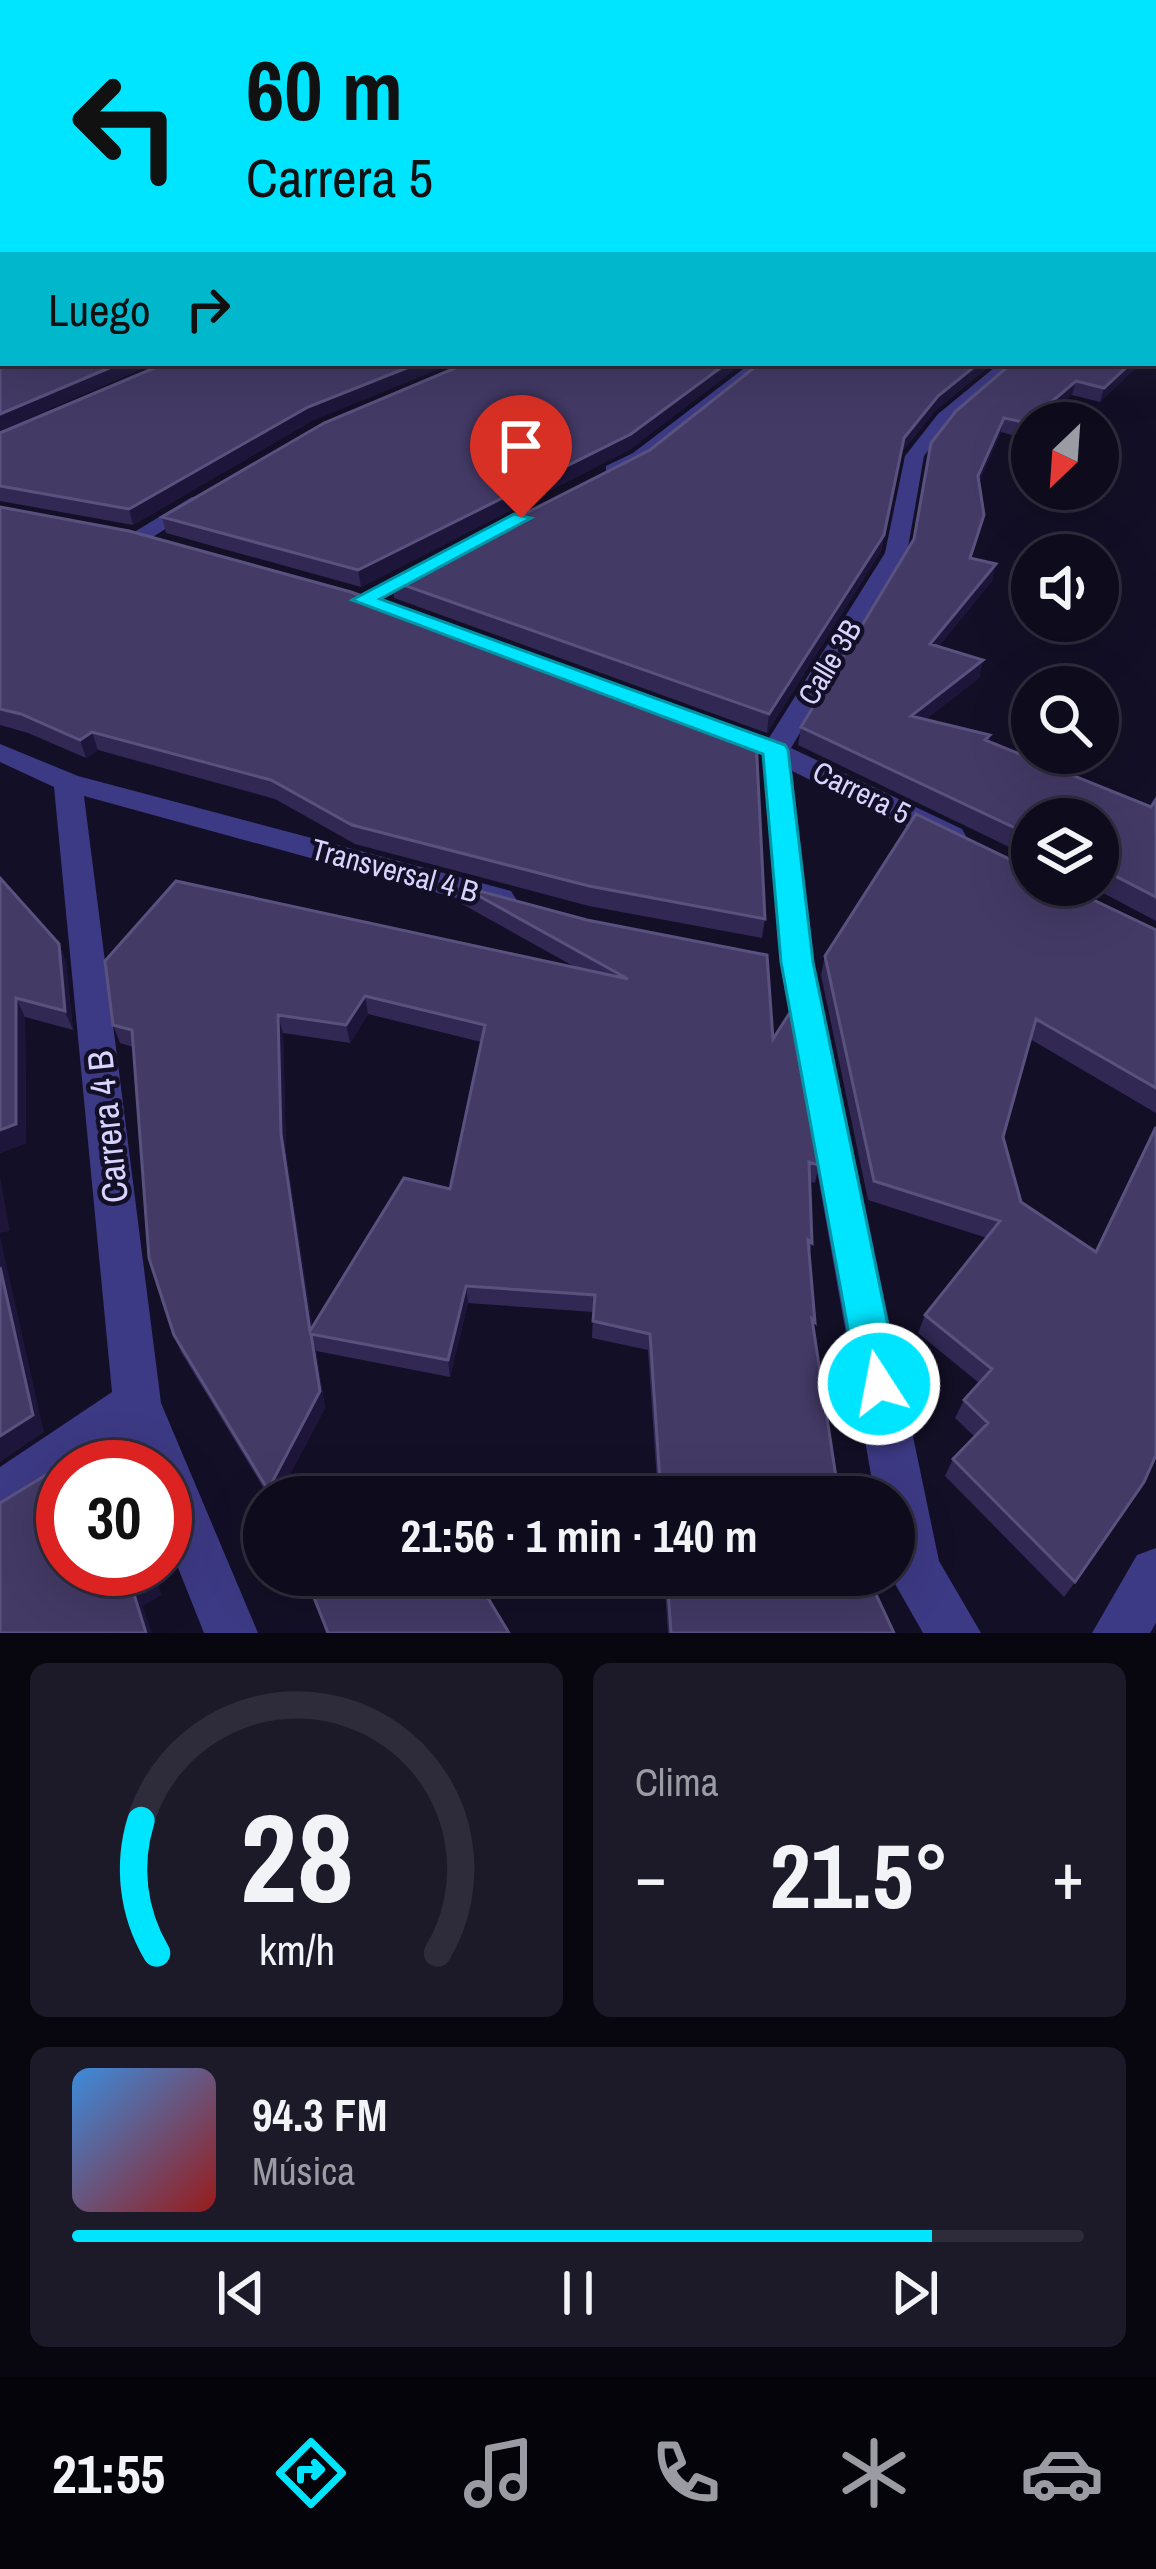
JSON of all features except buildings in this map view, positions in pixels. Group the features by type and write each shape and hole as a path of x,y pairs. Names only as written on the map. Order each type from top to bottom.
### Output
{"street":[{"path":"597,479 640,457 758,366"},
{"name":"Calle 3B","path":"776,750 896,553 915,455 944,418 1006,366"},
{"path":"182,550 125,535 217,490"},
{"path":"406,615 351,597 448,556"},
{"name":"Carrera 5","path":"732,734 776,750 968,844"},
{"path":"776,750 786,960 915,1571 954,1633"},
{"name":"Transversal 4 B","path":"0,752 68,782 520,904"},
{"name":"Carrera 4 B","path":"68,782 137,1403 152,1440"},
{"path":"0,1497 137,1403"},
{"name":"Carrera 4 B","path":"192,1538 231,1633"},
{"path":"1119,1633 1156,1574"}],"route":[{"path":"521,518 363,600 776,750 797,962 879,1384"}]}
